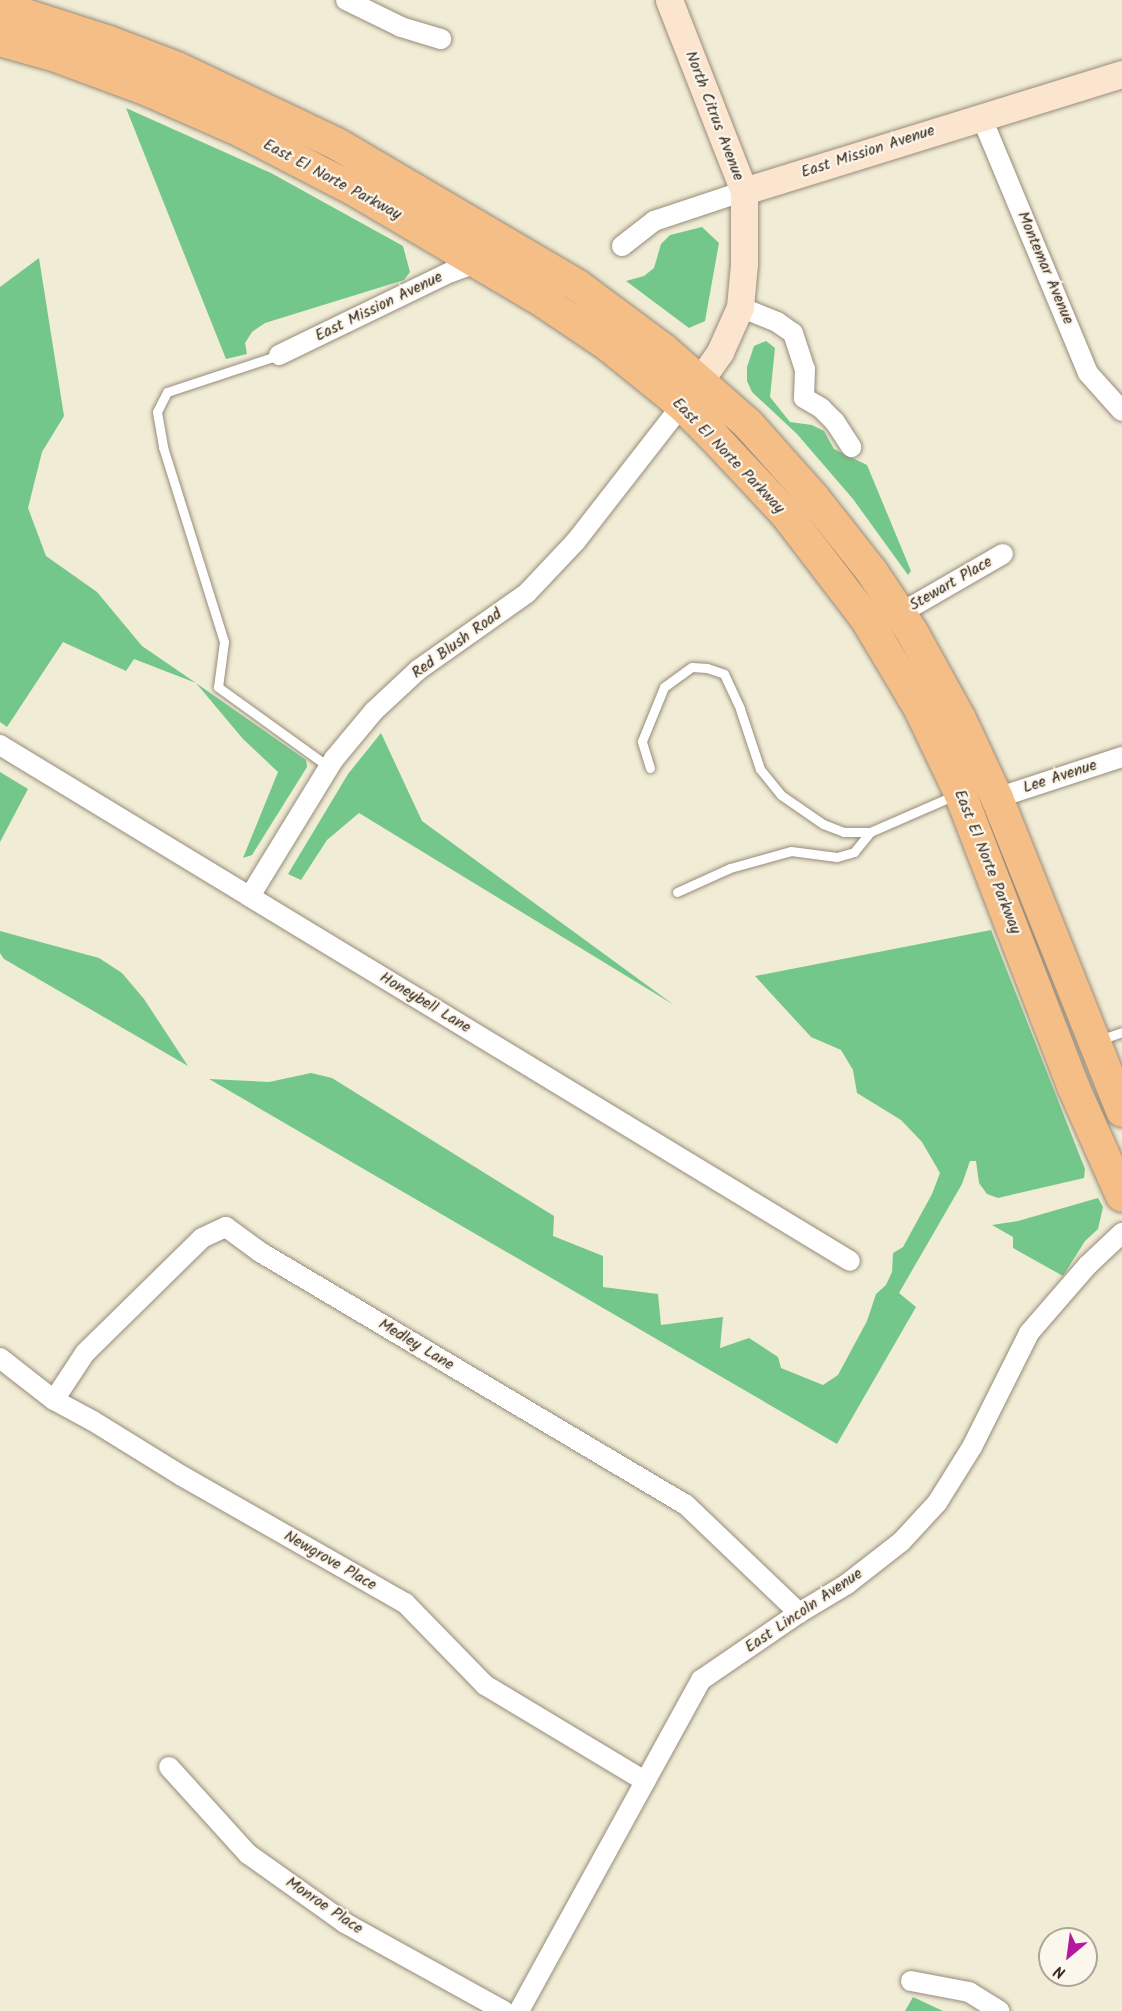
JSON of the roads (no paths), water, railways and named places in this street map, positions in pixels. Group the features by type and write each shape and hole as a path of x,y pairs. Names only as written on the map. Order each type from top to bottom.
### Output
{"main road":[{"name":"North Citrus Avenue","path":"669,0 744,191 744,264 740,307 720,352 691,393"},
{"name":"East El Norte Parkway","path":"0,7 110,42 177,68 337,144 578,286 664,350 691,393 867,620 920,709 960,793 1074,1086 1122,1196"},
{"name":"East El Norte Parkway","path":"0,40 56,56 148,90 242,131 360,194 479,262 608,345 748,424 813,497 872,572 960,718 1108,1037 1122,1111"},
{"name":"East Mission Avenue","path":"744,191 1122,74"}],"street":[{"path":"346,0 401,27 441,39"},
{"name":"Montemar Avenue","path":"981,116 1088,373 1122,411"},
{"name":"East Mission Avenue","path":"622,246 654,221 744,191"},
{"name":"East Mission Avenue","path":"279,355 451,272 479,262"},
{"path":"740,307 777,322 793,333 805,369 804,398 821,408 835,422 851,447"},
{"name":"Red Blush Road","path":"250,896 329,767 374,711 418,670 527,592 576,541 691,393"},
{"name":"Stewart Place","path":"899,614 1003,554"},
{"name":"Honeybell Lane","path":"0,745 850,1262"},
{"name":"Lee Avenue","path":"997,798 1122,757"},
{"name":"Medley Lane","path":"54,1400 85,1353 202,1238 226,1227 270,1258 685,1504 799,1613"},
{"name":"East Lincoln Avenue","path":"519,2011 701,1680 799,1613 847,1584 901,1542 937,1503 972,1447 1029,1333 1088,1264 1122,1233"},
{"name":"Newgrove Place","path":"0,1359 54,1400 405,1604 485,1685 645,1781"},
{"name":"Monroe Place","path":"169,1767 248,1854 345,1923 504,2011"},
{"path":"911,1981 969,1992 1000,2011"}],"lane":[{"path":"279,355 166,392 157,412 163,447 224,642 218,687 329,767"},
{"path":"650,768 642,741 664,687 692,667 707,668 724,674 740,709 760,769 781,795 823,824 844,832 870,832 960,793"},
{"path":"677,892 730,868 790,851 837,857 845,855 854,852 870,832"}]}
